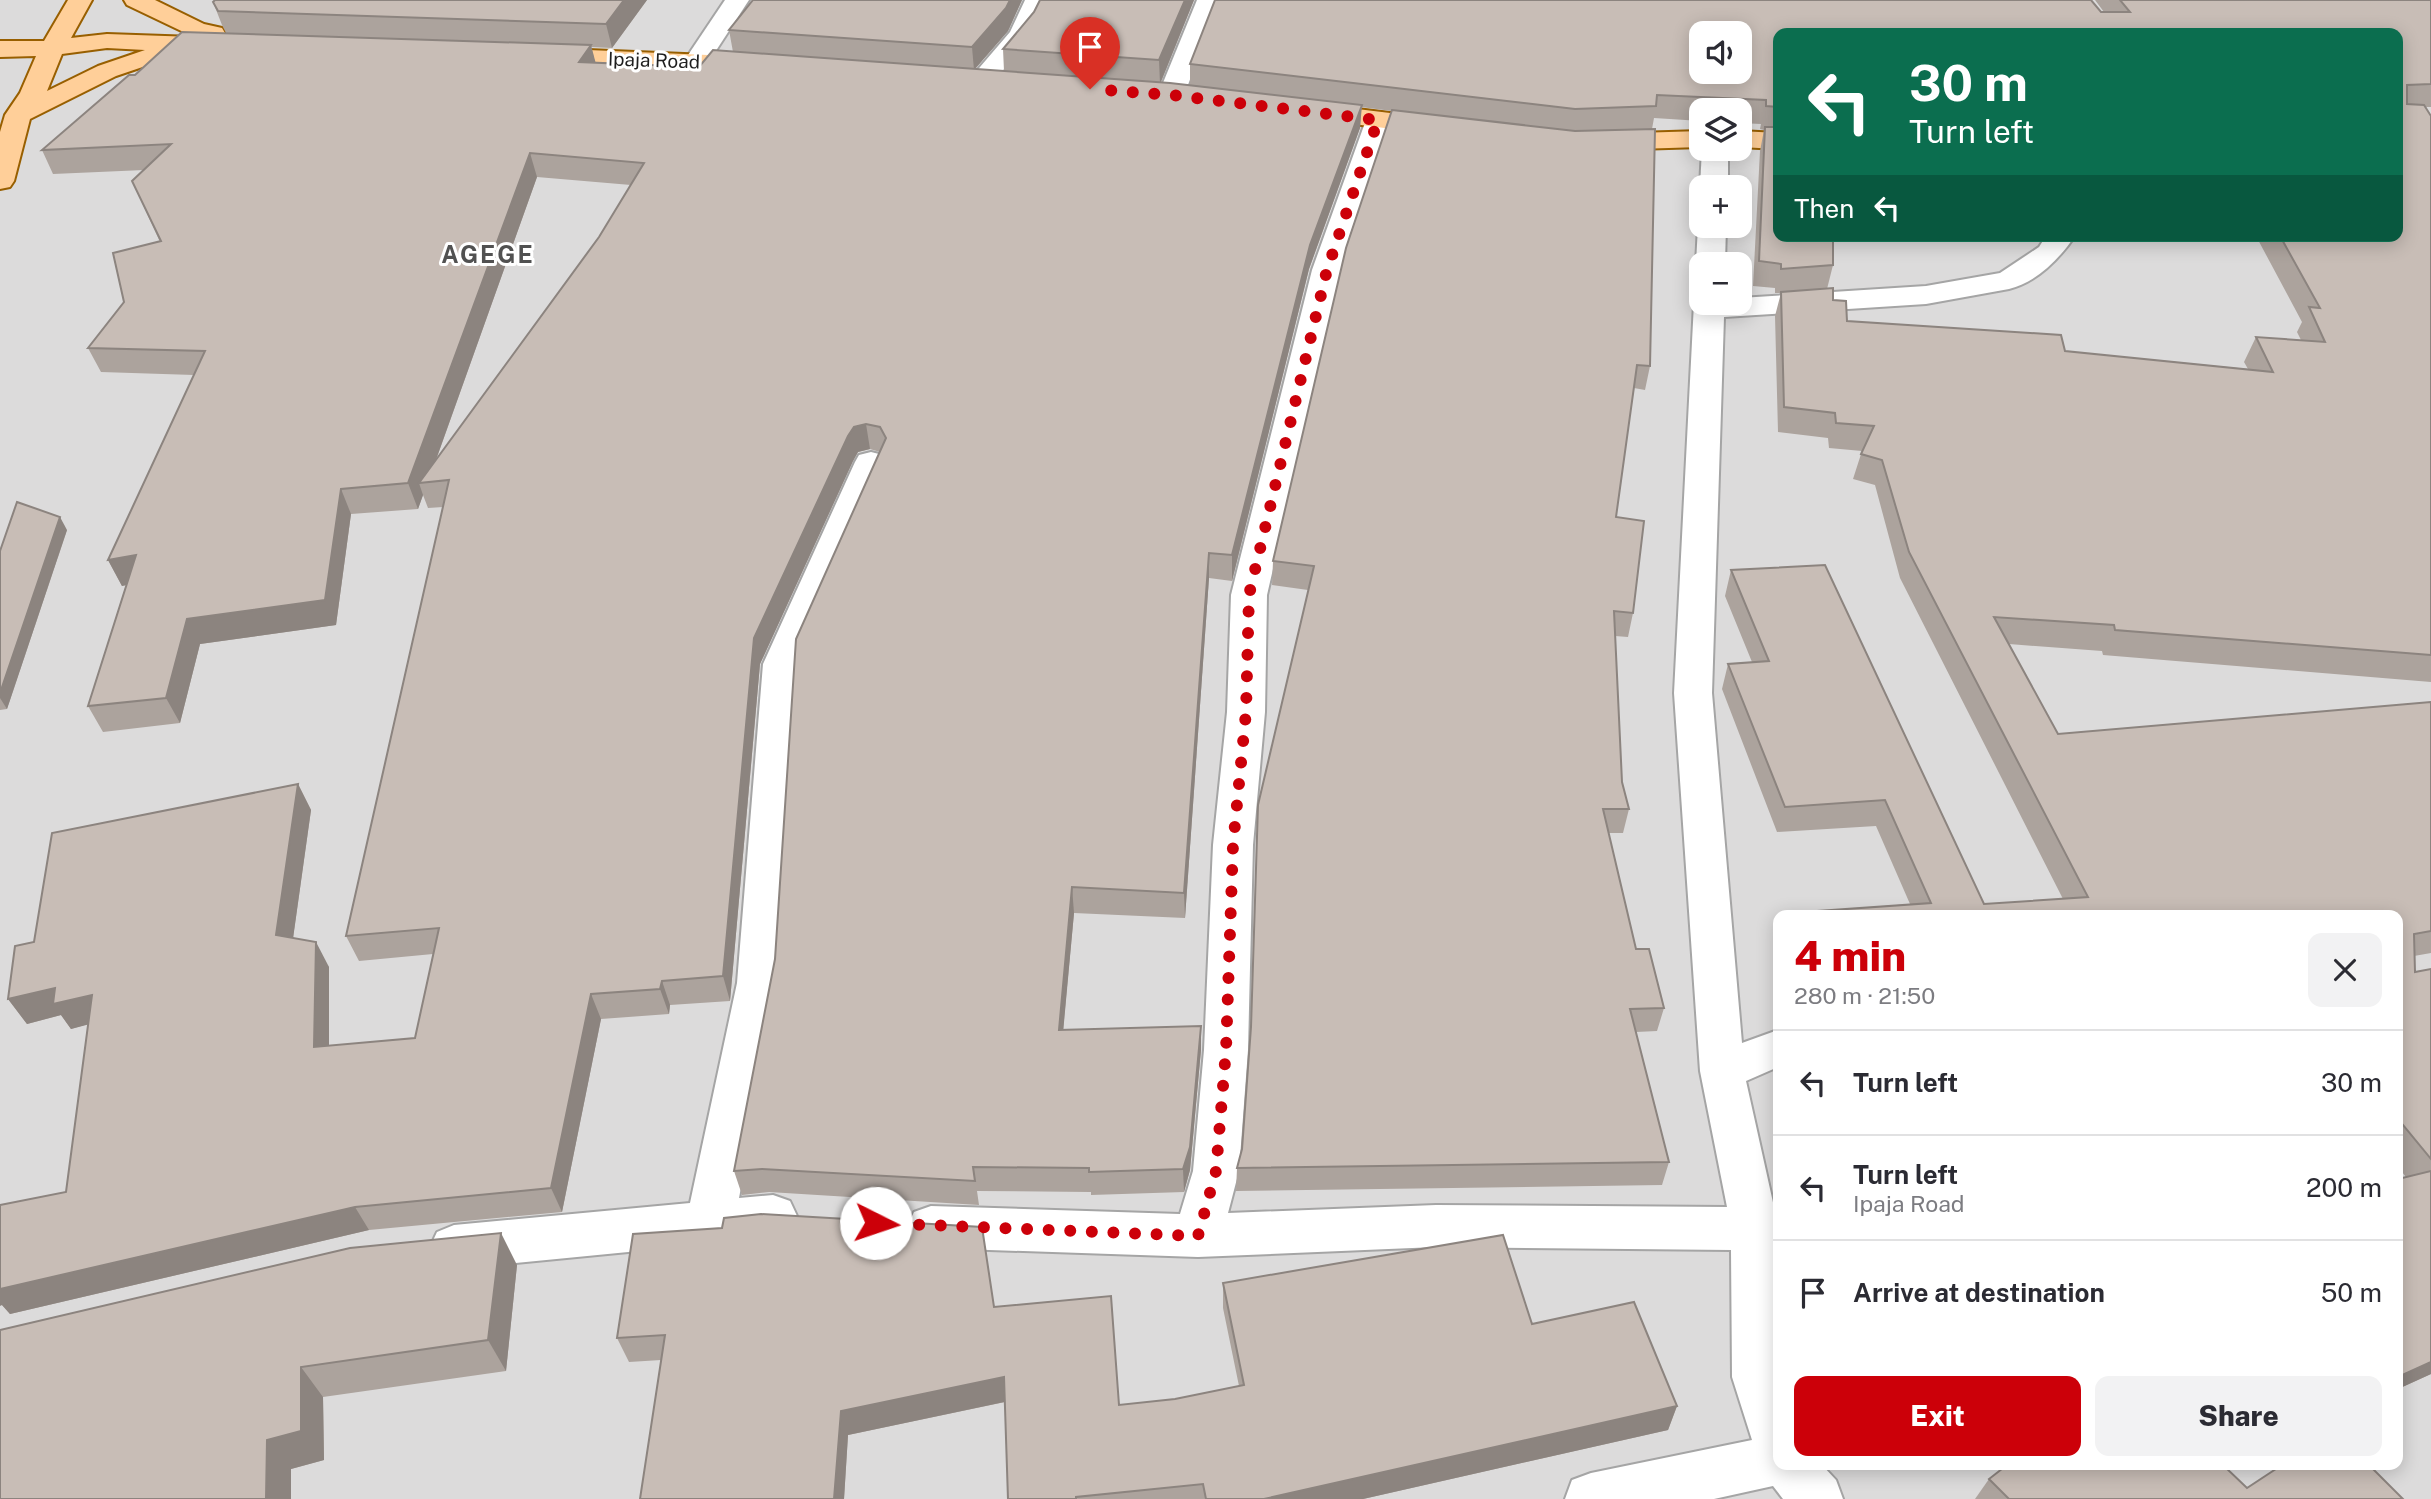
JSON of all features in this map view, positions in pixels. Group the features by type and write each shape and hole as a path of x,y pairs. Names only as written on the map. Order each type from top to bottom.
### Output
{"main road":[{"path":"0,181 18,115 33,93 39,72 80,0"},
{"path":"0,30 107,41 246,43 197,30 136,0"},
{"path":"0,50 58,38"},
{"path":"18,115 107,71 192,44"},
{"name":"Ipaja Road","path":"521,55 697,61 778,67"},
{"path":"954,79 1008,83"},
{"path":"1144,93 1199,99"},
{"path":"1282,108 1462,130"},
{"path":"1585,143 1689,139"},
{"path":"1752,140 1773,141"}],"street":[{"path":"697,61 737,0"},
{"path":"981,81 1021,34 1037,0"},
{"path":"1171,95 1209,0"},
{"path":"1198,1236 1216,1171 1226,1050 1233,845 1246,712 1249,595 1327,270 1378,120"},
{"path":"1752,304 1926,295 2009,279 2049,253 2057,242"},
{"path":"1709,315 1693,693 1722,1070 1755,1229 1757,1377 1773,1425"},
{"path":"710,1223 758,983 781,664 871,462"},
{"path":"1722,1070 1773,1050"},
{"path":"411,1251 769,1216 809,1219"},
{"path":"890,1224 1198,1236 1436,1226 1755,1229"},
{"path":"1591,1499 1773,1461"},
{"path":"1793,1470 1817,1499"}],"shaded area":[{"path":"0,0 2431,0 2431,1499 0,1499"}],"building":[{"path":"624,0 606,24 218,11 213,2"},
{"path":"753,0 1010,0 972,47 729,30"},
{"path":"1040,0 1185,0 1159,60 1003,49 1034,12"},
{"path":"1215,0 2091,0 2101,12 2130,12 2120,0 2431,0 2431,84 2407,85 2407,104 2424,105 2431,116 2431,655 2115,630 2114,625 1994,617 2058,734 2431,702 2431,931 2414,934 2415,972 2431,969 2431,1159 2403,1125 2403,910 1832,910 1931,903 1885,800 1785,807 1728,664 1769,661 1731,570 1825,565 1984,904 2088,897 1909,552 1882,460 1861,454 1874,426 1836,423 1835,413 1784,407 1781,292 1833,288 1833,300 1846,301 1847,321 2061,335 2065,351 2273,372 2256,337 2325,342 2309,307 2320,308 2283,242 2403,242 2403,28 1773,28 1773,107 1766,106 1766,100 1752,98 1657,95 1656,106 1575,109 1190,64"},
{"path":"182,32 591,45 579,62 699,67 713,50 1170,83 1362,105 1310,245 1232,555 1209,553 1184,893 1072,887 1059,1030 1201,1026 1190,1147 1183,1169 1089,1172 1089,1168 973,1167 975,1181 762,1169 734,1171 775,959 796,639 886,438 880,427 866,424 854,427 848,436 754,638 723,976 662,981 660,989 591,994 551,1188 355,1207 0,1289 0,1205 66,1192 92,995 53,1004 55,988 8,999 15,946 34,942 52,833 298,784 276,935 316,942 314,1047 415,1038 439,928 346,936 449,480 419,483 599,237 644,163 530,153 408,483 341,489 325,600 187,619 166,698 88,706 136,555 108,560 205,351 88,348 124,302 113,253 161,241 132,181 171,144 42,150 129,75 135,75"},
{"path":"1392,110 1575,131 1655,129 1650,366 1637,365 1616,517 1644,521 1633,613 1614,611 1622,782 1629,809 1603,809 1636,949 1649,949 1664,1008 1630,1009 1669,1162 1237,1168 1242,1149 1251,1027 1258,805 1314,566 1273,561 1346,248"},
{"path":"1765,127 1773,127 1773,242 1833,242 1833,265 1781,269 1781,264 1759,261"},
{"path":"17,502 60,517 0,693 0,551"},
{"path":"2431,1171 2431,1362 2403,1375 2403,1178"},
{"path":"761,1214 982,1227 994,1307 1111,1296 1119,1405 1175,1399 1244,1385 1223,1283 1503,1235 1532,1324 1634,1302 1677,1406 1264,1499 1206,1499 1203,1484 1076,1499 1008,1499 1004,1377 841,1411 834,1499 640,1499 665,1335 617,1338 633,1234 722,1228 724,1218"},
{"path":"501,1233 488,1340 301,1367 301,1431 267,1440 266,1499 0,1499 0,1330 350,1248"},
{"path":"2001,1470 2228,1470 2247,1488 2274,1470 2374,1470 2403,1499 2009,1499 1989,1479"}],"district":[{"name":"AGEGE","path":"488,255"}],"route":[{"path":"876,1223 1198,1236 1216,1171 1226,1050 1233,845 1246,712 1249,595 1327,270 1378,120 1171,95 1090,89"}]}
